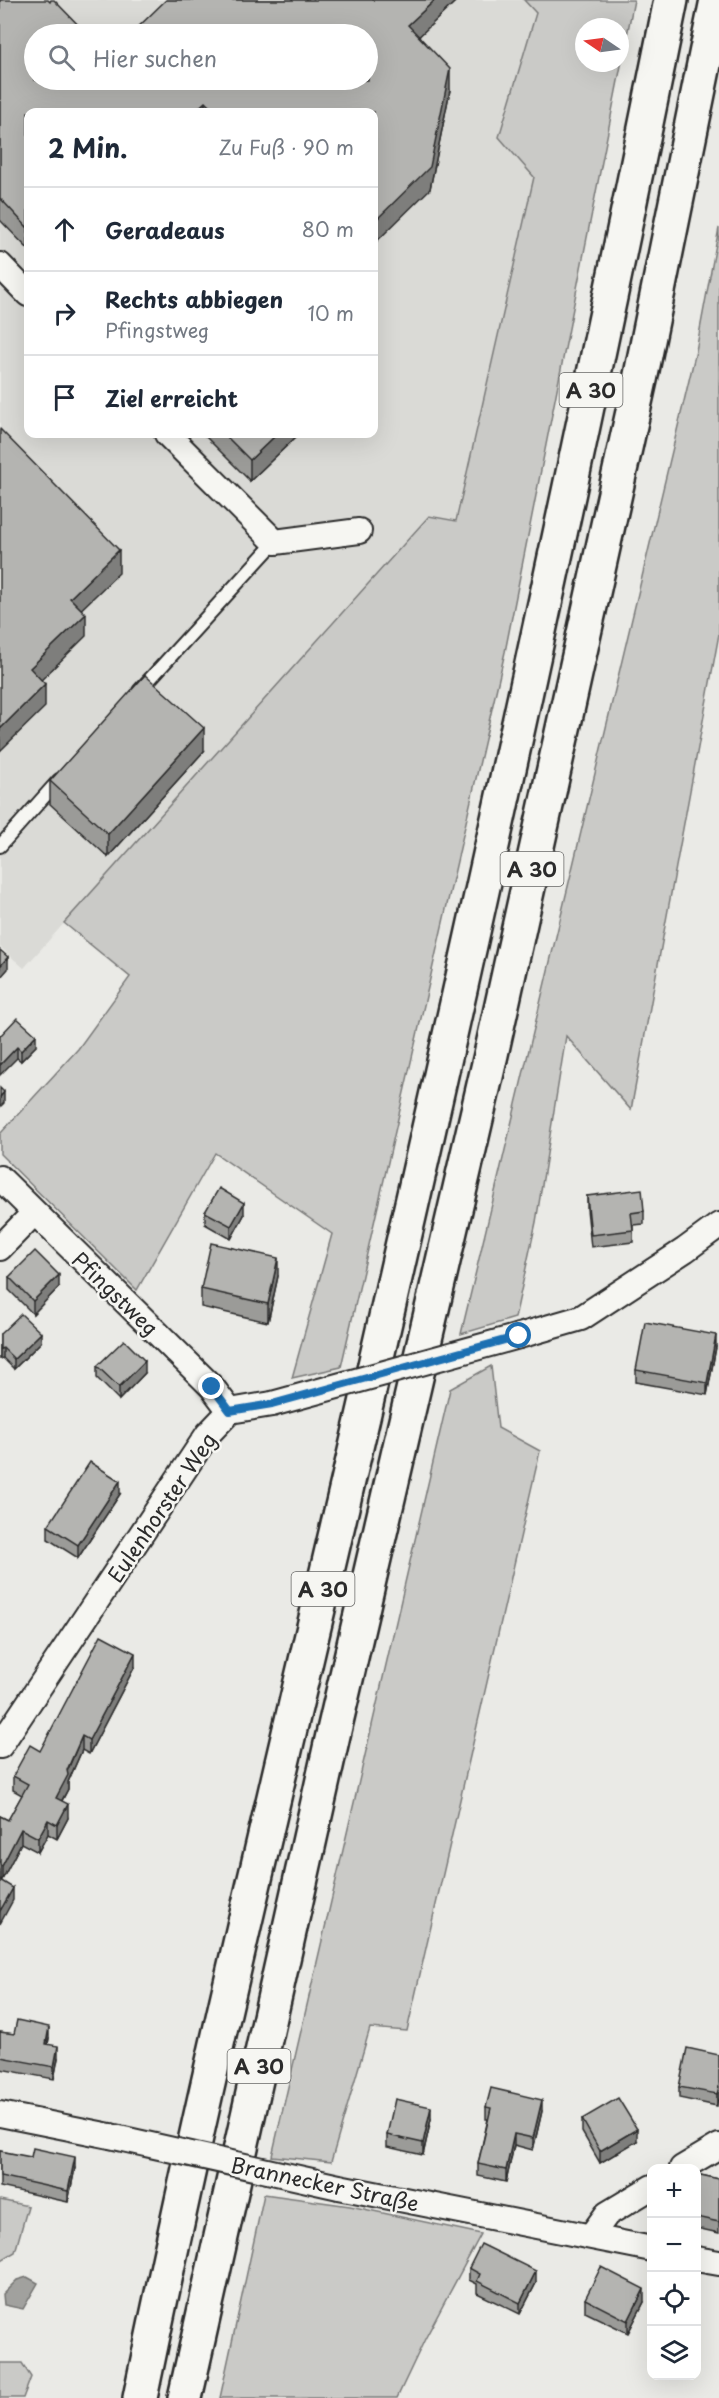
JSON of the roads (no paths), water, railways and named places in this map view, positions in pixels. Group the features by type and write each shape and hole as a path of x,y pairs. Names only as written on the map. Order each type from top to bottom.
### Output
{"highway":[{"name":"A 30","path":"140,2398 170,2251 237,1955 384,1326 505,791 671,0"},
{"name":"A 30","path":"185,2398 333,1735 493,1047 640,380 717,0"}],"street":[{"path":"0,265 24,290"},
{"path":"171,438 275,542 358,531"},
{"name":"Pfingstweg","path":"0,1178 212,1387 230,1411"},
{"path":"0,1248 34,1213"},
{"name":"Eulenhorster Weg","path":"0,1746 208,1434 230,1411 272,1404 581,1318 719,1225"},
{"name":"Brannecker Straße","path":"0,2114 339,2187 647,2248"},
{"path":"690,2164 719,2146"},
{"path":"591,2236 607,2214 647,2189"},
{"path":"701,2260 719,2263"}],"lane":[{"path":"133,698 275,542"},
{"path":"0,846 71,768"}]}
